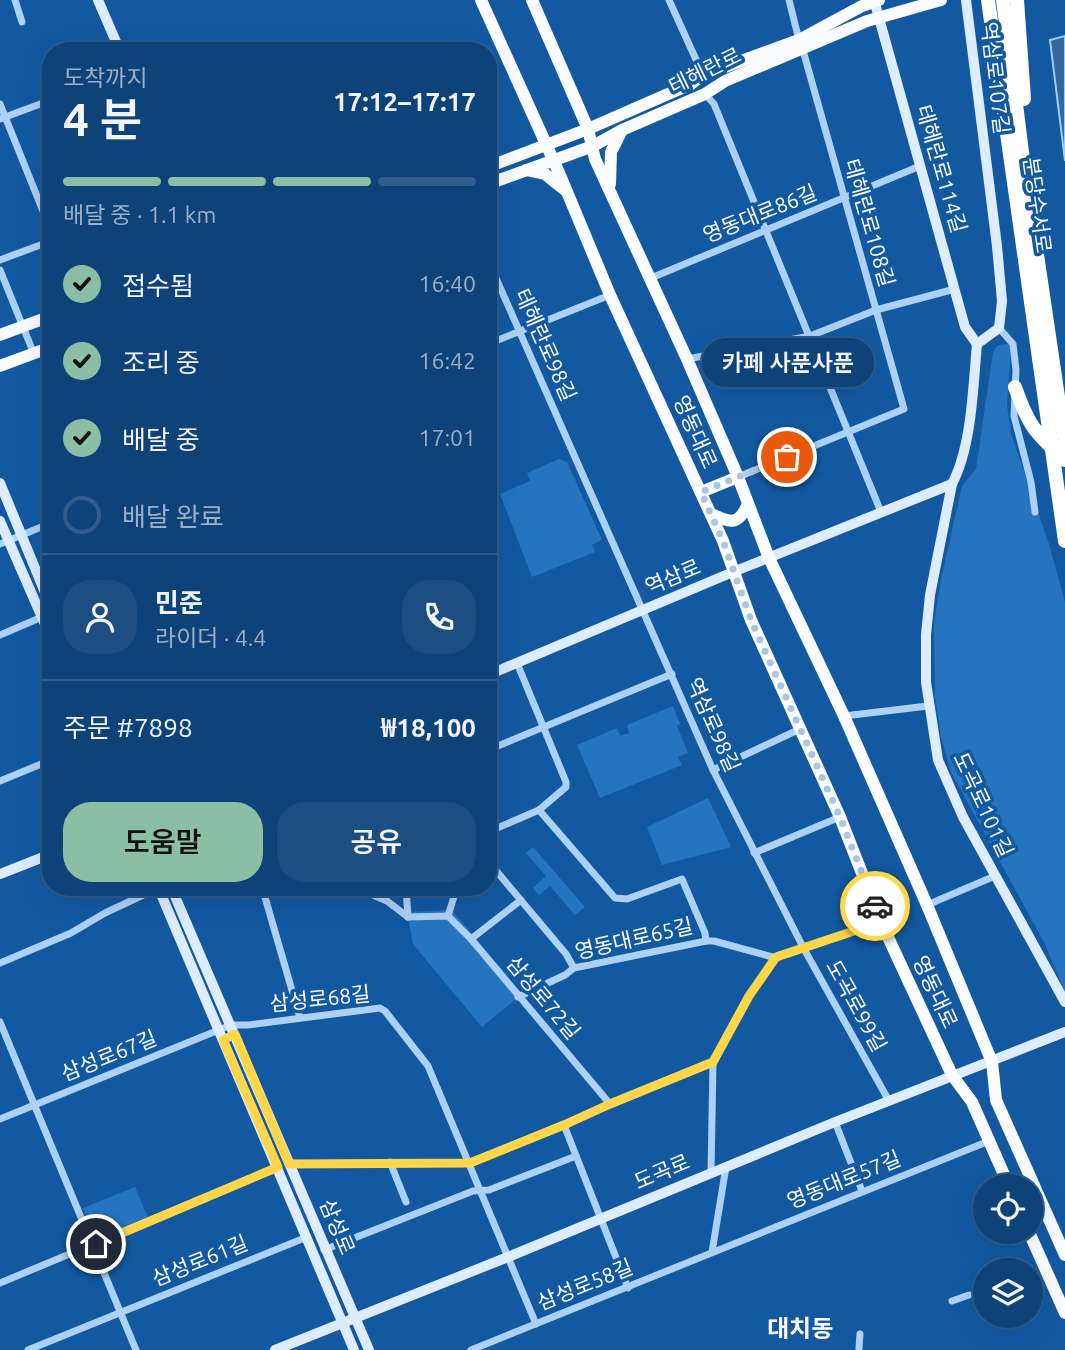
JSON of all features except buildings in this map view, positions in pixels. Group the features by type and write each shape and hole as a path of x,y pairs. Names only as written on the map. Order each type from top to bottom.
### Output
{"highway":[{"name":"분당수서로","path":"988,0 1065,541"},
{"name":"분당수서로","path":"1003,0 1023,160 1065,444"},
{"path":"1008,0 1009,50"},
{"path":"1017,0 1026,121 1023,160"},
{"path":"1015,387 1025,416 1035,432 1065,460"}],"main road":[{"path":"97,0 116,42"},
{"name":"영동대로","path":"481,0 610,295 723,541 733,572 840,817 881,922 952,1075 972,1102 1004,1174"},
{"name":"영동대로","path":"532,0 588,129 596,159 687,359 738,477 769,558 844,716 927,905 992,1062 996,1100 1065,1255"},
{"name":"테헤란로","path":"497,180 593,146 622,130 705,94 724,81 801,44 876,0"},
{"name":"테헤란로114길","path":"876,0 878,17 965,327 977,344"},
{"name":"테헤란로","path":"497,164 588,129 691,84 703,75 878,17 941,0"},
{"name":"역삼로107길","path":"966,0 997,246 1002,301 999,328"},
{"path":"609,188 611,152 622,130"},
{"path":"523,170 545,174 567,192"},
{"path":"0,335 42,320"},
{"path":"951,484 960,469 977,344 999,328"},
{"path":"0,366 42,350"},
{"path":"701,492 738,477"},
{"path":"0,483 42,585"},
{"name":"역삼로","path":"497,671 951,484"},
{"name":"도곡로101길","path":"951,484 930,595 926,635 928,706 938,760 963,817 1065,1002"},
{"path":"930,492 937,496 947,511"},
{"path":"711,514 734,521 743,516 748,504"},
{"path":"0,520 4,542 42,617"},
{"path":"0,874 42,858"},
{"name":"삼성로","path":"162,896 219,1029 369,1350"},
{"name":"삼성로","path":"175,896 230,1025 307,1237 354,1350"},
{"path":"219,1029 230,1025"},
{"path":"219,1029 230,1025"},
{"name":"도곡로","path":"275,1350 835,1122 1065,1032"},
{"path":"1034,1244 1065,1313"}],"street":[{"path":"15,0 22,22"},
{"path":"669,0 703,75"},
{"name":"테헤란로108길","path":"789,0 904,409 848,432"},
{"path":"705,94 714,104 881,512"},
{"path":"3,118 42,103"},
{"path":"0,104 3,118 42,210"},
{"name":"영동대로86길","path":"651,278 920,166"},
{"path":"0,260 42,244"},
{"path":"0,270 33,354"},
{"name":"테헤란로98길","path":"497,281 641,611"},
{"path":"687,359 810,336 876,310 955,289"},
{"path":"497,340 610,295"},
{"path":"999,328 1013,344 1016,370 1014,416 1031,482 1035,512"},
{"path":"738,477 848,432"},
{"path":"4,542 42,527"},
{"name":"역삼로98길","path":"641,611 754,853"},
{"path":"0,635 42,617"},
{"path":"497,828 539,810 566,787 517,663"},
{"path":"497,746 672,674"},
{"path":"844,716 928,706"},
{"path":"713,770 800,729"},
{"path":"0,781 42,764"},
{"path":"539,810 615,898 627,899 682,879 706,941"},
{"path":"754,853 840,817"},
{"name":"도곡로99길","path":"754,853 889,1101"},
{"path":"497,872 566,954 574,968"},
{"path":"927,905 995,876"},
{"path":"0,963 71,933 139,896"},
{"path":"265,896 300,1018"},
{"path":"375,896 387,901 408,918 448,916 454,896"},
{"path":"407,896 408,918"},
{"path":"471,939 521,900"},
{"name":"삼성로72길","path":"448,916 471,939 610,1104"},
{"path":"711,1172 713,1062 749,996 776,957 881,922"},
{"name":"영동대로65길","path":"518,997 574,968 706,941 776,957"},
{"name":"삼성로68길","path":"230,1025 380,1008 428,1066 470,1163"},
{"path":"0,1022 136,1350"},
{"name":"삼성로67길","path":"0,1119 219,1029"},
{"path":"0,1283 283,1166 390,1162 470,1163 713,1062"},
{"path":"835,1122 862,1191"},
{"path":"564,1125 628,1287"},
{"name":"영동대로57길","path":"712,1252 989,1141"},
{"path":"324,1250 473,1191 489,1191 576,1156"},
{"path":"390,1162 406,1202"},
{"path":"470,1163 536,1324"},
{"path":"712,1252 726,1167"},
{"name":"삼성로61길","path":"28,1350 307,1237"},
{"name":"삼성로58길","path":"471,1350 712,1252"},
{"path":"952,1301 969,1295"},
{"path":"859,1334 859,1348"}],"shaded area":[{"path":"1065,36 1065,161 1050,40"},
{"path":"1008,344 1011,349 1007,405 1011,434 1049,544 1065,602 1065,992 1044,942 951,772 941,737 935,696 934,623 941,579 962,486 976,469 993,352 998,345"},
{"path":"559,459 567,462 602,540 592,545 595,552 532,577 500,494 530,481 527,473"},
{"path":"673,706 680,724 677,726 688,753 678,757 682,765 600,798 577,745 617,728 620,736 629,733 627,725"},
{"path":"708,798 731,847 662,865 647,827"},
{"path":"533,847 585,907 575,915 550,886 539,895 533,888 546,876 526,853"},
{"path":"452,910 522,994 482,1027 413,944 407,912"},
{"path":"135,1187 148,1218 96,1240 83,1208"}],"way so far":[{"path":"787,457 701,492 723,541 751,620 840,817 875,906"}],"place":[{"name":"카페 사푼사푼","path":"787,457"}],"district":[{"name":"대치동","path":"800,1329"}],"route":[{"path":"96,1244 278,1167 223,1040 235,1034 289,1164 470,1163 713,1062 749,996 776,957 881,922 875,906"}]}
